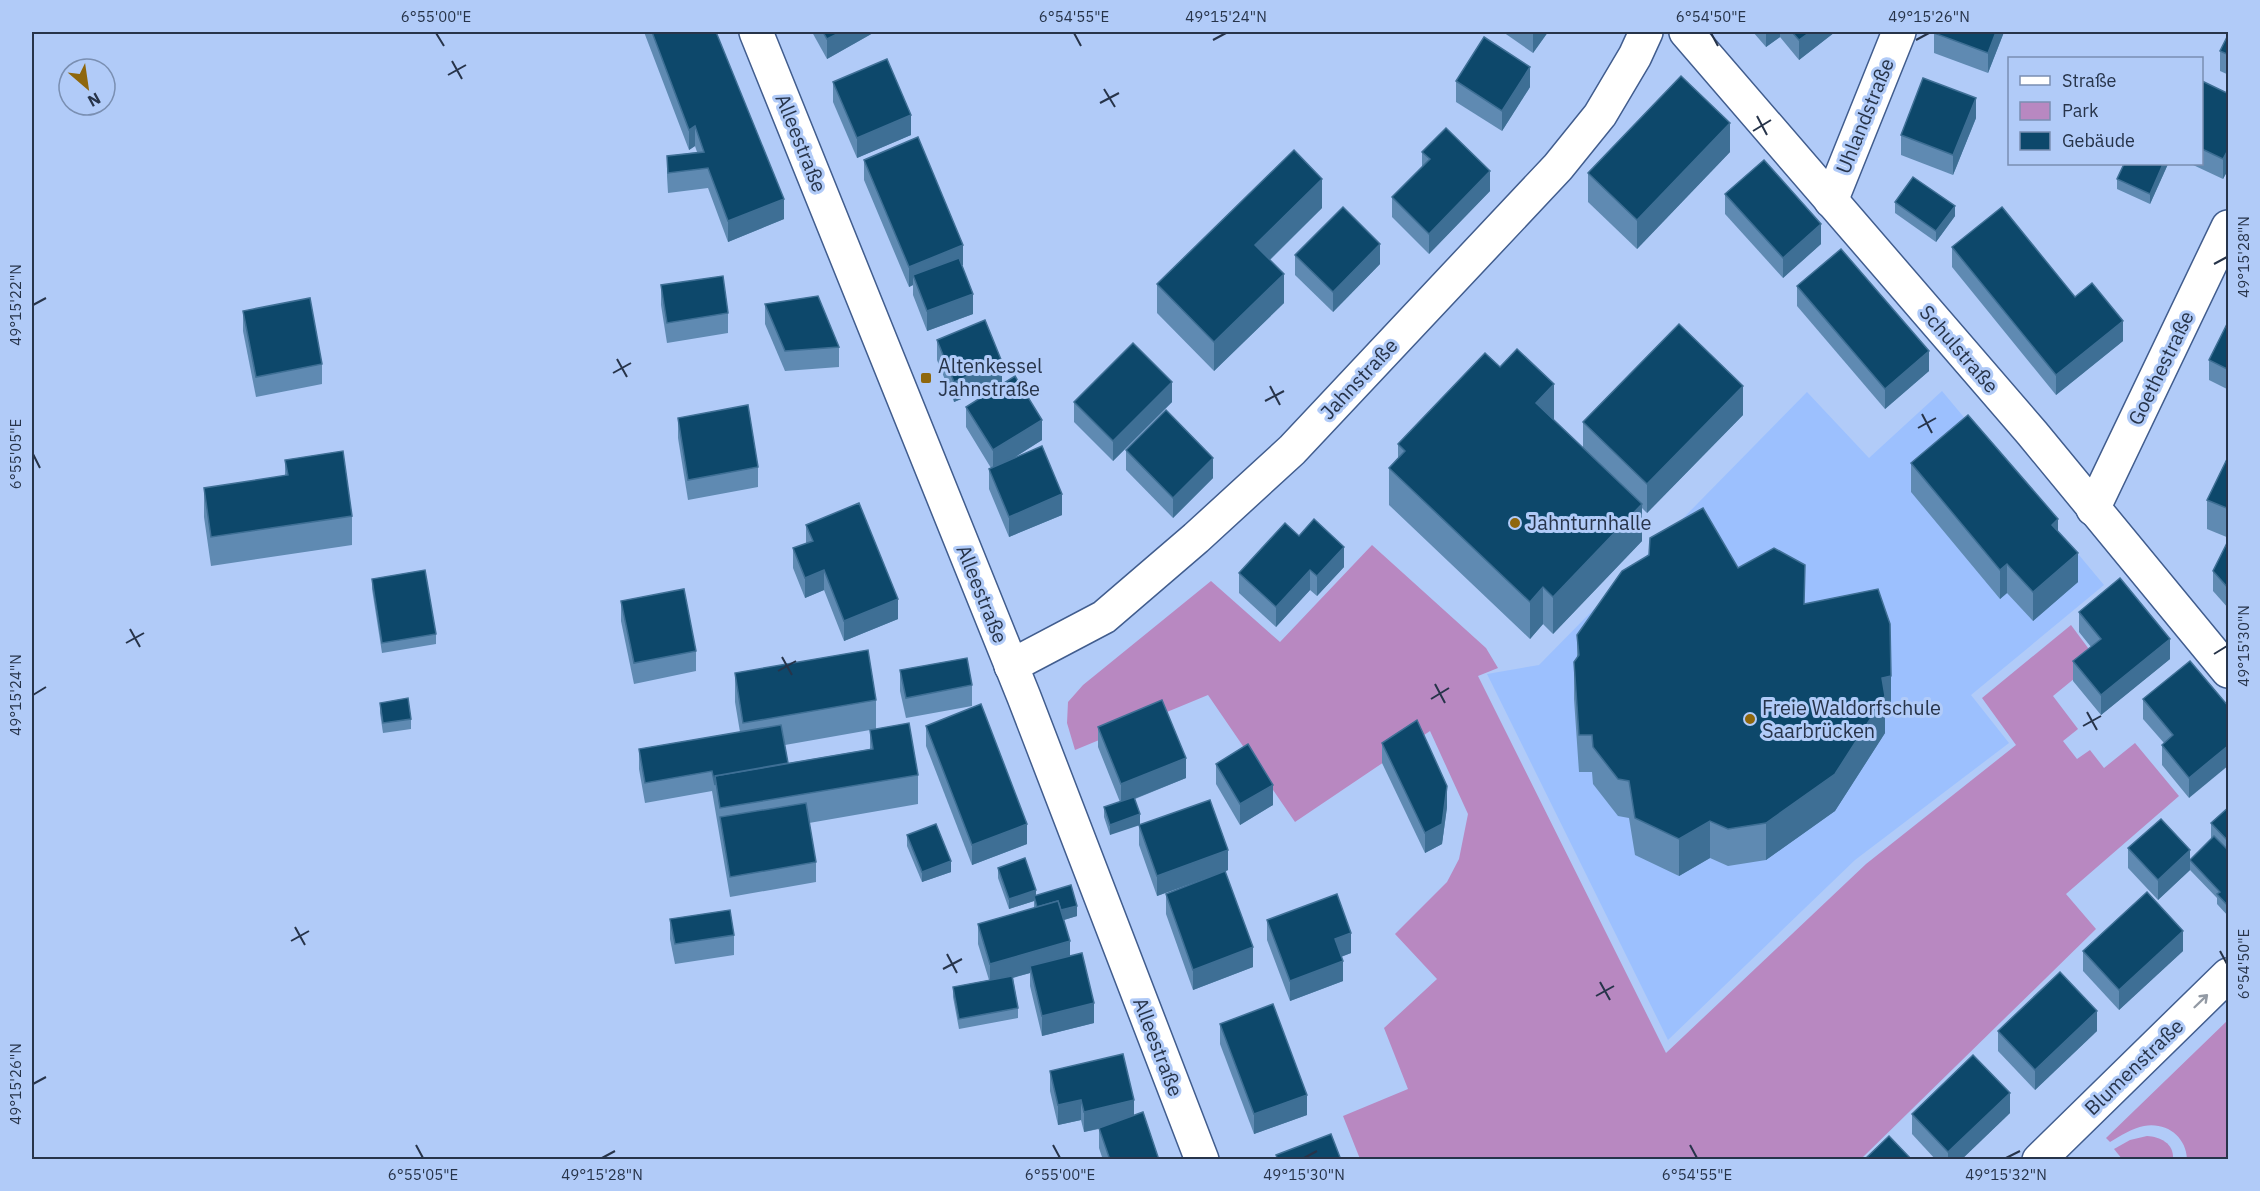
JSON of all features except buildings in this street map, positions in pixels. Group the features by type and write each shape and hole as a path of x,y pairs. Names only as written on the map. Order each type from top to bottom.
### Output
{"street":[{"name":"Alleestraße","path":"756,32 1011,666 1202,1160"},
{"name":"Jahnstraße","path":"1011,666 1104,617 1196,538 1292,450 1558,167 1600,115 1635,56 1646,32"},
{"name":"Schulstraße","path":"1686,32 2025,425 2229,671"},
{"name":"Uhlandstraße","path":"1831,201 1899,32"},
{"name":"Goethestraße","path":"2093,509 2229,227"},
{"name":"Blumenstraße","path":"2039,1160 2229,975"}],"shaded area":[{"name":"Freie Waldorfschule Saarbrücken","path":"1942,391 2104,585 1971,695 2009,743 1855,860 1668,1040 1487,674 1539,665 1807,392 1869,458"}],"green space":[{"path":"1372,545 1486,648 1498,668 1478,676 1666,1053 1866,864 2016,745 1982,698 2071,625 2097,660 2053,696 2078,729 2063,741 2077,759 2090,750 2104,768 2135,743 2179,796 2066,894 2096,929 1861,1159 1360,1159 1343,1116 1408,1089 1384,1028 1437,979 1395,934 1447,882 1459,859 1468,814 1430,731 1295,822 1208,695 1075,750 1067,723 1068,702 1083,685 1211,581 1280,642"},
{"path":"2228,1020 2228,1159 2187,1159 2186,1151 2179,1138 2160,1126 2140,1127 2110,1142 2106,1138"},
{"path":"2147,1136 2157,1138 2169,1145 2173,1159 2122,1159 2114,1149 2130,1140"}],"place":[{"name":"Altenkessel Jahnstraße","path":"926,378"},
{"name":"Jahnturnhalle","path":"1515,523"},
{"name":"Freie Waldorfschule Saarbrücken","path":"1750,719"}]}
